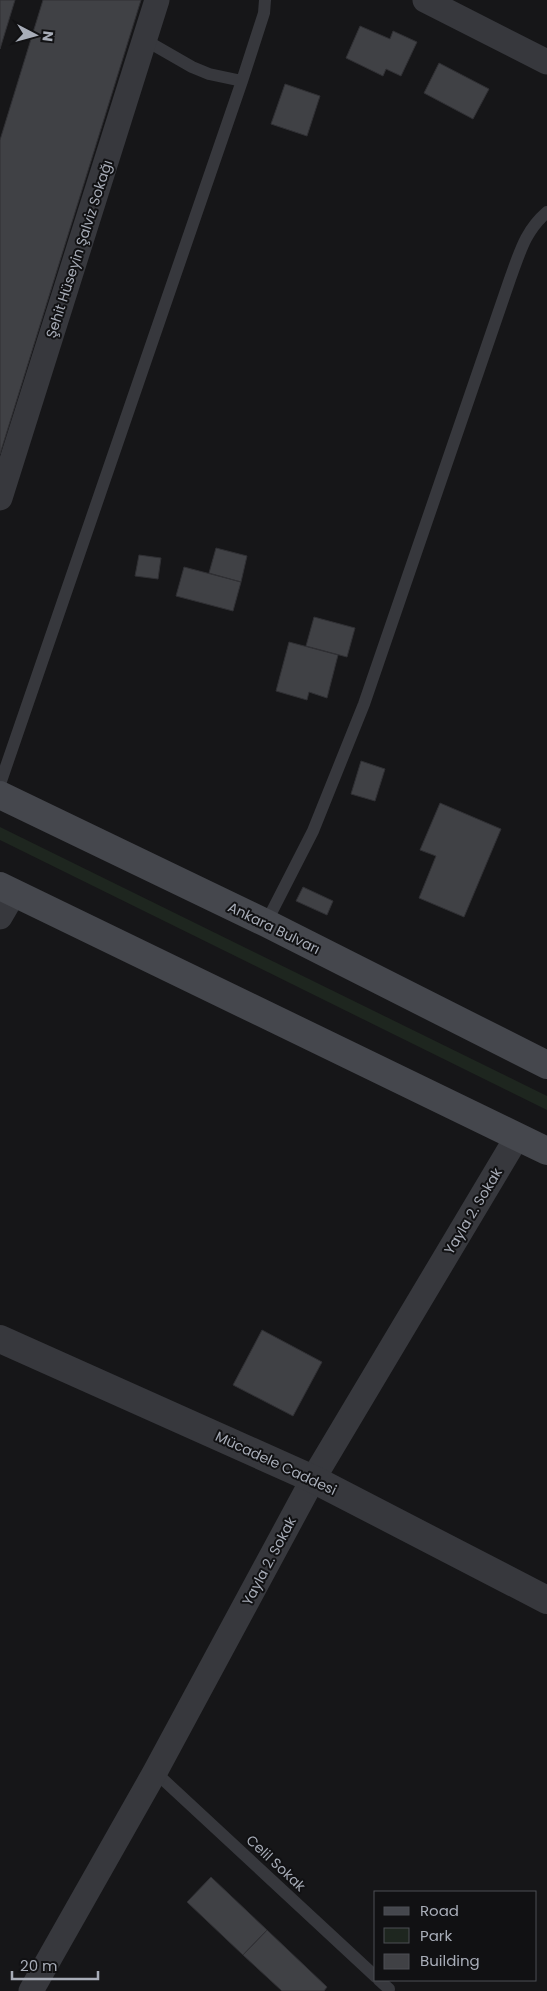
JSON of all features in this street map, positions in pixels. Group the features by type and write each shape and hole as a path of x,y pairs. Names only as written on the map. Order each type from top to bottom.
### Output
{"main road":[{"name":"Ankara Bulvarı","path":"0,795 266,923 547,1065"},
{"path":"7,890 547,1151"}],"street":[{"name":"Şehit Hüseyin Şalviz Sokağı","path":"0,498 157,0"},
{"path":"425,0 547,62"},
{"path":"0,917 7,890"},
{"name":"Yayla 2. Sokak","path":"31,1991 155,1772 313,1479 517,1137"},
{"name":"Mücadele Caddesi","path":"0,1339 313,1479 547,1600"}],"lane":[{"path":"0,784 242,81 264,13 265,0"},
{"path":"145,40 192,67 209,74 242,81"},
{"path":"266,923 313,831 352,736 510,279 525,240 534,223 547,212"},
{"name":"Celil Sokak","path":"155,1772 374,1975"},
{"path":"380,1981 389,1989"}],"green space":[{"path":"0,827 547,1096 547,1110 0,840"}],"building":[{"path":"0,0 15,0 0,49"},
{"path":"43,0 141,0 0,454 0,140"},
{"path":"360,26 390,39 393,31 417,42 401,76 386,69 383,76 346,58"},
{"path":"439,63 489,89 473,119 424,93"},
{"path":"285,84 320,96 307,136 271,124"},
{"path":"216,548 247,556 241,582 209,573"},
{"path":"139,555 161,558 158,579 135,576"},
{"path":"184,567 241,582 233,611 176,596"},
{"path":"314,617 355,628 347,657 306,646"},
{"path":"289,642 338,655 327,698 309,692 307,700 276,691"},
{"path":"361,761 385,769 375,801 351,794"},
{"path":"440,803 501,829 464,917 419,898 436,856 420,850"},
{"path":"303,887 333,901 327,915 296,901"},
{"path":"262,1330 322,1362 293,1416 233,1385"},
{"path":"211,1877 267,1930 243,1955 187,1902"},
{"path":"267,1930 327,1987 324,1991 282,1991 243,1955"}]}
